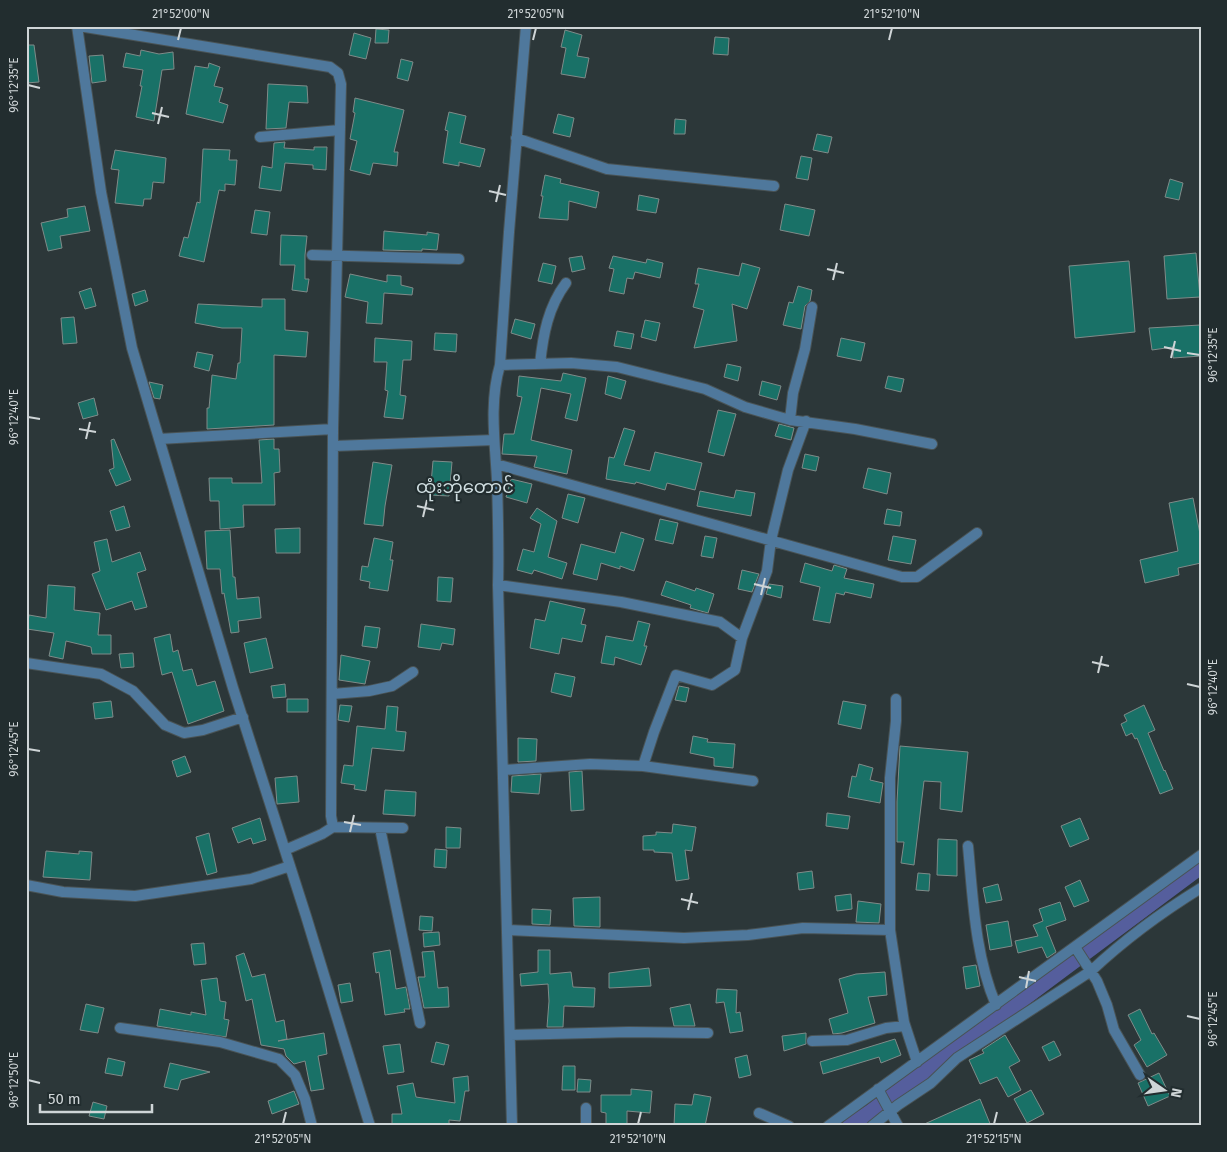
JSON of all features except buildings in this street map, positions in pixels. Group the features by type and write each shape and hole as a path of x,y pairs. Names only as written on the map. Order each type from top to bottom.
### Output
{"street":[{"path":"333,827 331,816 333,429 341,84 338,73 330,67 78,26 101,192 132,348 243,718 370,1126"},
{"path":"512,1126 498,584 499,530 496,464 489,441 496,382 500,366 526,26"},
{"path":"260,137 340,130"},
{"path":"516,138 607,169 774,186"},
{"path":"312,255 459,259"},
{"path":"540,364 544,329 558,294 566,282"},
{"path":"790,420 793,393 805,349 812,306"},
{"path":"500,366 571,363 617,366 705,389 745,407 790,420 855,428 932,444"},
{"path":"643,766 676,674 712,685 735,670 742,638 767,571 771,540 788,470 806,421"},
{"path":"159,439 333,429"},
{"path":"334,446 489,441"},
{"path":"496,464 902,577 917,577 977,533"},
{"path":"498,584 621,602 720,622 742,638"},
{"path":"26,663 101,674 133,691 165,725 184,733 203,730 243,718"},
{"path":"332,694 369,691 392,686 413,672"},
{"path":"896,699 896,721 890,778 890,930 905,1026 917,1062"},
{"path":"504,770 590,764 643,766 753,781"},
{"path":"285,850 322,834 333,827 403,828"},
{"path":"380,828 420,1022"},
{"path":"968,846 975,926 989,989 996,1006"},
{"path":"828,1126 1077,950 1201,855"},
{"path":"26,885 63,892 135,896 251,878 290,866"},
{"path":"872,1126 888,1109 931,1083 957,1058 1201,888"},
{"path":"508,930 684,938 748,935 803,928 890,930"},
{"path":"1077,950 1089,967 1107,1005 1114,1030 1140,1075"},
{"path":"812,1041 847,1040 886,1028 905,1026"},
{"path":"120,1028 220,1042 279,1059 295,1075 305,1099 312,1126"},
{"path":"510,1035 629,1032 708,1033"},
{"path":"879,1091 898,1126"},
{"path":"586,1108 586,1126"},
{"path":"759,1113 789,1126"}],"waterway":[{"path":"850,1126 1201,866"}],"district":[{"name":"ထုံးဘိုတောင်","path":"465,487"}]}
